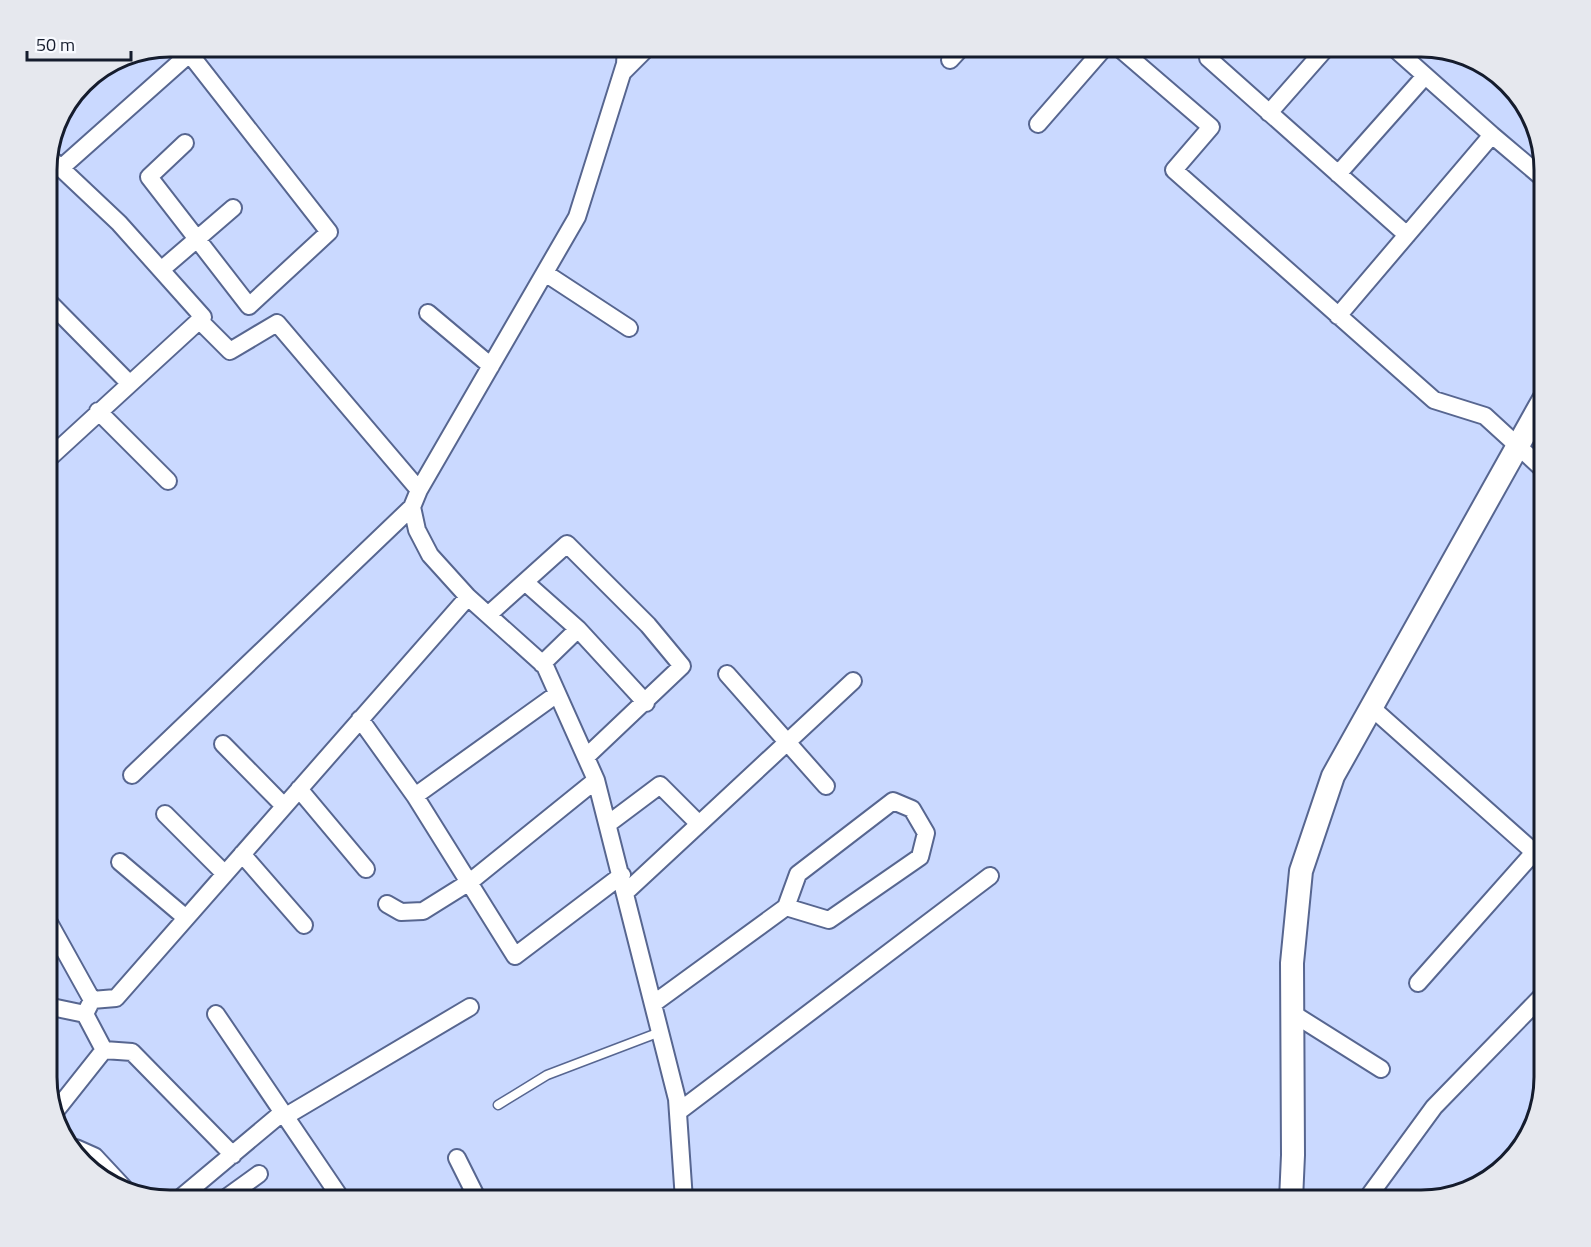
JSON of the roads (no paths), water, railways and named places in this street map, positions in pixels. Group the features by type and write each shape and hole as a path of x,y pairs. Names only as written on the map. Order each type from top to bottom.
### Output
{"main road":[{"path":"1291,1190 1292,963 1301,871 1333,776 1461,544 1534,419"}],"street":[{"path":"57,160 184,57"},
{"path":"185,143 149,177 249,306 329,232 198,57"},
{"path":"132,775 412,507 419,490 577,218 623,71 625,57"},
{"path":"623,71 637,57"},
{"path":"1038,124 1096,57"},
{"path":"1131,57 1211,127 1174,170 1434,400 1485,416 1534,461"},
{"path":"1209,57 1407,236"},
{"path":"1269,113 1317,57"},
{"path":"1404,57 1534,170"},
{"path":"1338,174 1425,76"},
{"path":"1338,316 1492,135"},
{"path":"57,164 119,223 203,317 129,382 57,450"},
{"path":"161,270 233,208"},
{"path":"545,273 629,328"},
{"path":"57,310 129,382"},
{"path":"428,313 491,366"},
{"path":"199,320 230,351 277,323 419,490"},
{"path":"98,411 168,482"},
{"path":"412,507 417,530 429,555 468,597 542,664 596,780 622,875 677,1099 683,1190"},
{"path":"488,615 567,544 648,624 682,666 586,757"},
{"path":"525,582 578,629 646,702"},
{"path":"57,1006 89,1007 116,998 468,597"},
{"path":"542,664 578,629"},
{"path":"727,674 826,786"},
{"path":"626,892 853,681"},
{"path":"415,796 557,694"},
{"path":"1372,708 1534,846"},
{"path":"360,719 415,796 471,881 515,956 622,875"},
{"path":"224,744 284,806"},
{"path":"387,904 401,912 423,911 471,881 596,780"},
{"path":"608,824 660,785 699,824"},
{"path":"299,789 366,869"},
{"path":"653,1004 786,907 798,874 893,801 912,808 926,833 920,857 829,920 786,907"},
{"path":"165,814 225,874"},
{"path":"242,854 304,925"},
{"path":"1418,983 1534,859"},
{"path":"120,862 186,918"},
{"path":"678,1112 990,876"},
{"path":"57,940 89,1007 104,1050"},
{"path":"1373,1190 1434,1107 1534,1006"},
{"path":"190,1190 284,1114 470,1007"},
{"path":"1292,1013 1381,1069"},
{"path":"216,1014 335,1190"},
{"path":"61,1105 104,1050"},
{"path":"104,1050 132,1052 233,1155"},
{"path":"457,1158 473,1190"},
{"path":"237,1190 259,1174"}],"lane":[{"path":"498,1105 547,1076 660,1032"}]}
